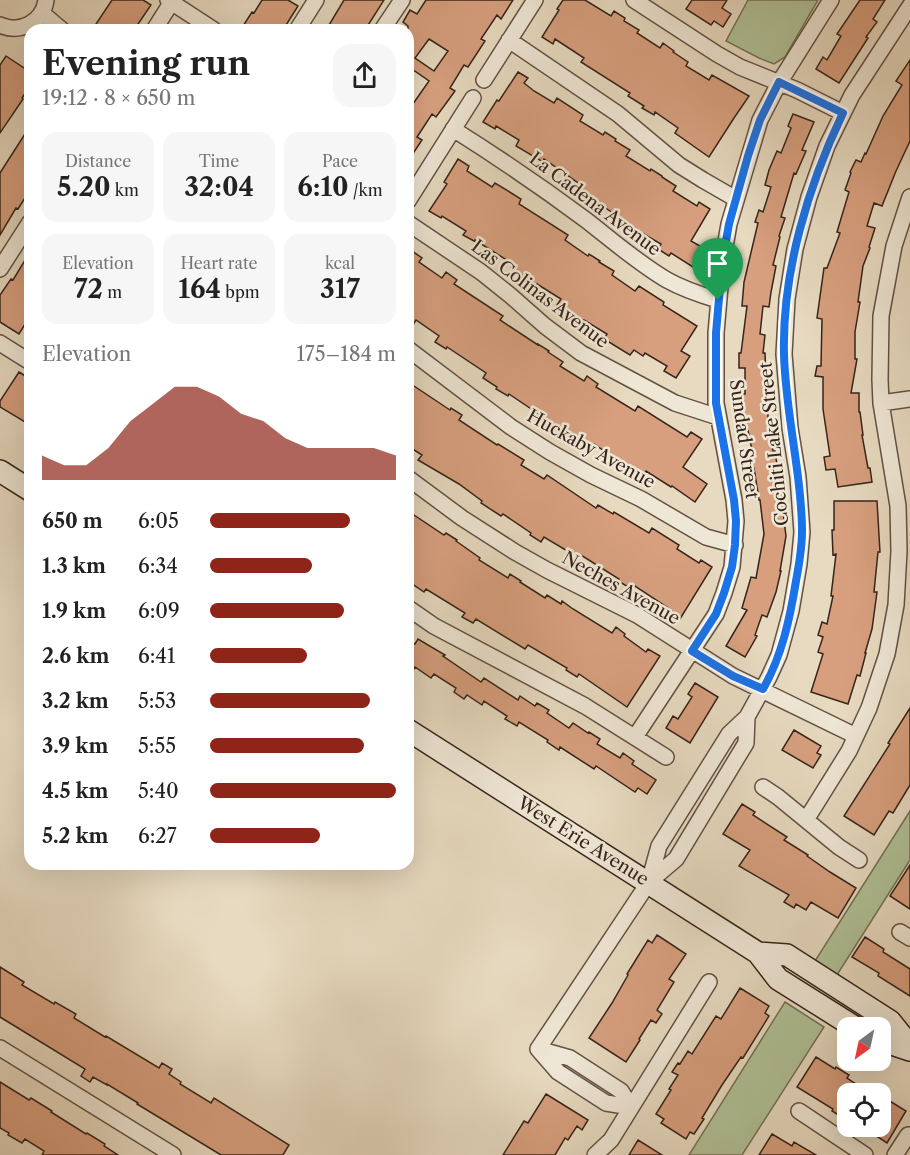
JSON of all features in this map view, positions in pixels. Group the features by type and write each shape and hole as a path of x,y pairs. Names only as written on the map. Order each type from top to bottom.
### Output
{"street":[{"path":"301,24 316,0"},
{"path":"386,24 402,0"},
{"path":"484,80 535,0"},
{"path":"634,0 740,67 779,82 843,113"},
{"name":"Sundad Street","path":"635,737 716,614 732,567 736,521 718,417 715,375 722,264 729,224 760,120 779,82 831,0"},
{"path":"158,24 171,1 205,24"},
{"path":"30,24 35,21 44,7 57,24"},
{"name":"Cochiti Lake Street","path":"649,882 659,846 729,734 747,717 779,656 791,611 802,532 784,354 787,299 795,249 809,197 827,146 852,95 909,10"},
{"path":"0,25 16,28 24,26"},
{"path":"509,39 618,114 680,165 736,199"},
{"path":"414,191 473,98"},
{"name":"La Cadena Avenue","path":"453,129 514,167 636,260 668,281 689,291 718,300"},
{"path":"806,820 847,754 869,708 887,654 896,604 904,579 899,551 898,506 881,403 880,380 881,316 894,246 909,200"},
{"name":"Las Colinas Avenue","path":"414,227 481,272 581,353 675,403 718,417"},
{"path":"0,269 24,231"},
{"path":"0,343 24,358"},
{"name":"Huckaby Avenue","path":"414,354 512,427 550,452 591,476 650,504 706,537 735,545"},
{"path":"881,403 910,399"},
{"path":"0,471 24,486"},
{"name":"Neches Avenue","path":"414,482 462,518 515,552 637,615 733,676 856,736"},
{"path":"414,612 435,626 561,693 666,757"},
{"name":"Cochiti Lake Street","path":"632,1107 621,1091 570,1058 538,1049 649,882 676,859 746,743 747,717"},
{"name":"West Erie Avenue","path":"414,734 758,953 778,979 838,1017"},
{"path":"764,787 839,847 859,860"},
{"name":"West Erie Avenue","path":"758,953 787,955 890,1021 910,1048"},
{"path":"595,1155 611,1140 709,982"},
{"name":"West Erie Avenue","path":"891,1043 910,1048"},
{"path":"0,1048 173,1155"},
{"path":"799,1111 865,1155"},
{"path":"896,1155 908,1135"}],"green space":[{"path":"748,0 818,0 785,57 774,64 726,41"},
{"path":"910,811 910,860 837,975 815,961"},
{"path":"785,1002 824,1027 742,1155 689,1155"}],"building":[{"path":"112,0 143,0 151,5 138,24 96,24"},
{"path":"262,0 288,0 298,6 287,24 244,24 252,12 254,13"},
{"path":"344,0 384,0 369,24 330,24"},
{"path":"426,0 513,0 501,19 497,15 481,39 485,41 468,67 464,65 450,88 455,91 436,117 432,114 417,137 422,140 414,152 414,102 429,81 414,70 414,24 403,22 410,10 417,14","holes":["429,39 448,51 434,71 415,58"]},
{"path":"563,0 585,0 611,16 614,11 625,18 624,21 639,30 637,33 660,48 663,43 674,51 688,62 686,66 709,80 712,75 749,96 709,157 675,133 678,128 655,112 654,115 642,108 644,106 628,96 630,93 581,62 584,58 555,39 553,44 542,37"},
{"path":"692,0 727,0 722,8 731,14 723,27 714,21 711,25 686,9"},
{"path":"860,0 885,0 873,19 877,22 839,83 816,69 823,57 827,60 841,36 837,34"},
{"path":"6,56 24,68 24,95 0,133 0,65"},
{"path":"910,60 910,141 882,206 874,203 867,226 875,228 863,266 855,332 855,359 857,359 851,393 859,393 862,435 872,482 838,487 835,469 826,470 824,457 830,456 823,409 823,377 815,376 817,366 821,366 822,319 817,318 824,268 827,268 840,233 837,232 849,192 845,190 850,172 856,160 861,162 866,154 883,116 902,85 896,81"},
{"path":"518,72 528,78 524,83 534,91 554,103 557,98 583,115 580,121 603,135 605,132 616,139 615,141 630,150 626,156 676,186 673,191 697,206 699,202 710,209 691,241 707,250 696,269 671,253 669,256 658,249 661,244 623,225 626,222 578,189 581,185 544,159 543,162 516,146 519,140 496,126 495,129 483,122"},
{"path":"793,114 814,122 802,150 806,151 796,174 794,173 781,217 785,218 773,265 776,266 769,307 763,306 760,334 765,335 763,353 765,353 768,417 773,451 775,451 786,536 776,592 767,617 762,615 755,635 757,636 745,657 726,646 747,610 742,608 751,577 756,578 764,534 754,468 749,469 747,456 753,455 747,426 744,427 741,407 740,394 745,394 745,368 739,368 739,353 741,353 747,306 742,306 744,282 758,223 755,222 759,210 763,212 771,187 765,185 769,170 777,151 781,153 791,128 788,126"},
{"path":"24,135 24,200 18,209 16,208 0,235 0,173"},
{"path":"458,159 469,166 467,171 492,187 495,183 521,199 519,204 568,235 565,240 614,271 612,275 635,291 639,286 664,302 663,305 697,326 681,351 690,356 676,378 664,371 667,366 645,353 643,356 634,350 630,355 604,339 607,334 584,320 582,322 557,305 561,299 537,284 536,287 524,280 525,277 511,268 513,264 463,235 466,231 429,211 447,184 444,182"},
{"path":"414,252 422,258 419,262 442,278 446,272 457,280 454,284 503,316 500,320 549,351 563,362 560,366 584,381 587,376 598,384 596,387 635,411 638,406 687,437 691,432 702,439 683,467 707,484 695,502 646,471 642,477 594,444 589,451 578,444 581,440 558,425 556,430 544,423 546,419 509,394 508,396 496,389 497,387 483,378 486,373 447,347 446,349 435,342 439,336 416,320 414,323"},
{"path":"24,262 24,326 19,334 0,322 0,295 11,279 13,280"},
{"path":"19,372 24,375 24,421 0,407 0,401"},
{"path":"414,386 450,410 451,408 462,415 459,420 524,460 521,465 544,479 547,475 596,508 598,505 613,514 614,512 649,533 652,528 679,545 677,549 699,563 701,560 712,567 680,619 668,611 670,609 632,584 630,588 581,555 579,558 544,537 541,542 503,514 501,516 481,503 482,501 459,484 418,460 422,455 414,450"},
{"path":"834,501 877,501 880,552 878,552 874,592 877,592 872,629 860,676 857,675 848,704 811,692 823,654 818,652 823,637 818,635 822,622 827,624 833,596 831,596 836,554 833,555"},
{"path":"414,515 444,535 446,533 457,540 480,558 479,560 508,578 510,574 545,598 547,595 561,604 562,601 612,633 616,627 646,652 648,649 660,656 627,707 579,674 577,677 566,670 567,668 528,645 525,649 476,619 473,623 462,617 465,613 426,589 424,592 414,585"},
{"path":"418,639 445,655 443,656 481,682 484,678 518,700 520,696 535,706 537,703 549,710 547,713 569,728 573,723 589,732 600,739 597,744 620,758 623,753 634,761 632,764 656,780 647,794 638,788 635,792 596,766 594,769 560,747 559,750 547,742 548,740 519,722 517,726 505,719 507,716 484,701 482,705 467,695 464,699 454,692 456,688 434,674 431,678 415,667 414,669 414,643"},
{"path":"695,683 718,697 690,743 666,728 673,716 678,719 692,697 688,694"},
{"path":"910,708 910,785 893,813 889,811 874,835 844,816"},
{"path":"794,730 821,746 817,753 821,755 813,768 782,750"},
{"path":"742,804 755,812 753,815 787,837 784,840 856,888 838,918 811,902 806,910 796,904 794,908 784,902 789,895 739,866 750,850 723,834"},
{"path":"910,865 910,909 890,896"},
{"path":"657,935 686,954 669,979 674,982 657,1010 662,1014 656,1023 651,1020 626,1062 589,1038 648,940 652,943"},
{"path":"865,937 910,969 910,996 852,957"},
{"path":"0,967 24,982 22,985 76,1014 74,1018 105,1037 159,1068 162,1063 172,1069 169,1074 181,1082 180,1084 211,1103 214,1098 289,1145 283,1155 221,1155 107,1084 93,1077 90,1082 81,1076 85,1069 0,1017"},
{"path":"740,988 769,1006 765,1013 769,1016 743,1058 741,1057 722,1085 694,1134 690,1132 686,1139 661,1123 664,1119 656,1114 678,1075 672,1072 678,1063 680,1064 688,1051 692,1054 716,1016 721,1019"},
{"path":"816,1057 835,1069 837,1068 837,1071 849,1075 847,1078 854,1083 837,1083 837,1114 832,1111 833,1109 797,1087"},
{"path":"0,1082 29,1100 31,1098 105,1144 104,1146 118,1155 42,1155 44,1151 25,1139 22,1143 8,1135 9,1133 0,1128"},
{"path":"546,1094 588,1120 582,1130 577,1126 568,1140 565,1138 555,1155 503,1155 524,1121 528,1123"},
{"path":"891,1102 906,1111 891,1136"},
{"path":"772,1134 792,1146 794,1142 816,1155 759,1155"},
{"path":"878,1137 891,1137 887,1143"},
{"path":"638,1140 662,1155 629,1155"}],"route":[{"path":"779,82 843,113 827,146 809,197 795,249 787,299 784,354 802,532 791,611 779,656 763,689 733,676 692,651 716,614 732,567 735,545 734,500 716,403 718,300 729,224 739,188 760,120 779,82"}]}
